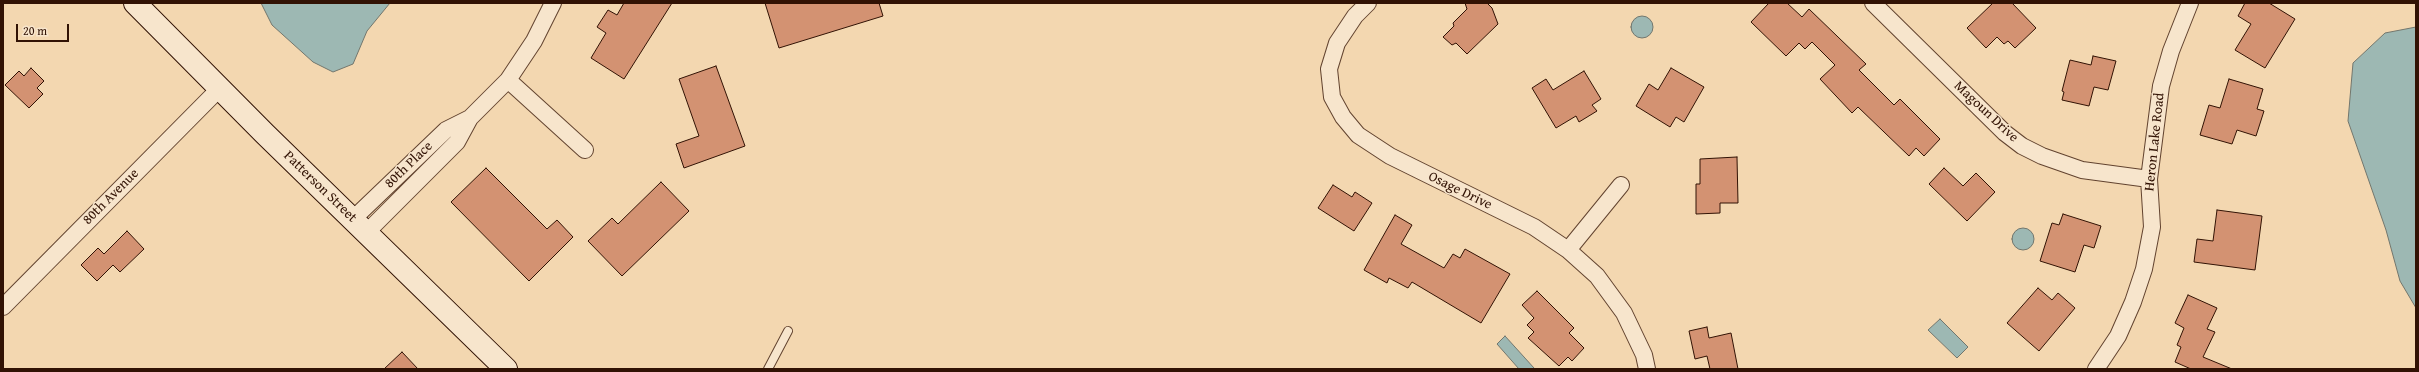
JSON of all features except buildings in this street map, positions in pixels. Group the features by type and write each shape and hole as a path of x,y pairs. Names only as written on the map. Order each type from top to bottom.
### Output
{"street":[{"name":"Patterson Street","path":"135,3 506,369"},
{"name":"80th Place","path":"360,226 457,142 470,118 508,80 534,41 553,3"},
{"name":"Osage Drive","path":"1368,3 1355,16 1337,43 1329,69 1332,97 1343,118 1358,135 1390,156 1534,227 1568,250 1597,276 1624,313 1644,355 1647,369"},
{"name":"Magoun Drive","path":"1873,3 2005,133 2022,146 2042,156 2082,170 2149,179"},
{"name":"Heron Lake Road","path":"2096,369 2118,336 2133,302 2144,269 2152,227 2149,179 2161,86 2171,51 2190,3"},
{"path":"508,80 585,150"},
{"name":"80th Avenue","path":"3,307 220,88"},
{"path":"1568,250 1621,185"}],"lane":[{"path":"768,369 788,331"}],"water":[{"path":"261,3 390,3 367,31 353,64 333,72 313,62 272,25"},
{"path":"1642,16 1650,19 1653,27 1650,35 1642,38 1634,35 1631,27 1634,19"},
{"path":"2416,27 2416,308 2400,281 2386,230 2348,121 2353,63 2385,33"},
{"path":"2023,228 2031,231 2034,239 2031,247 2023,250 2015,247 2012,239 2015,231"},
{"path":"1940,319 1968,347 1957,358 1928,330"},
{"path":"1505,336 1534,368 1533,369 1519,369 1497,344"}]}
